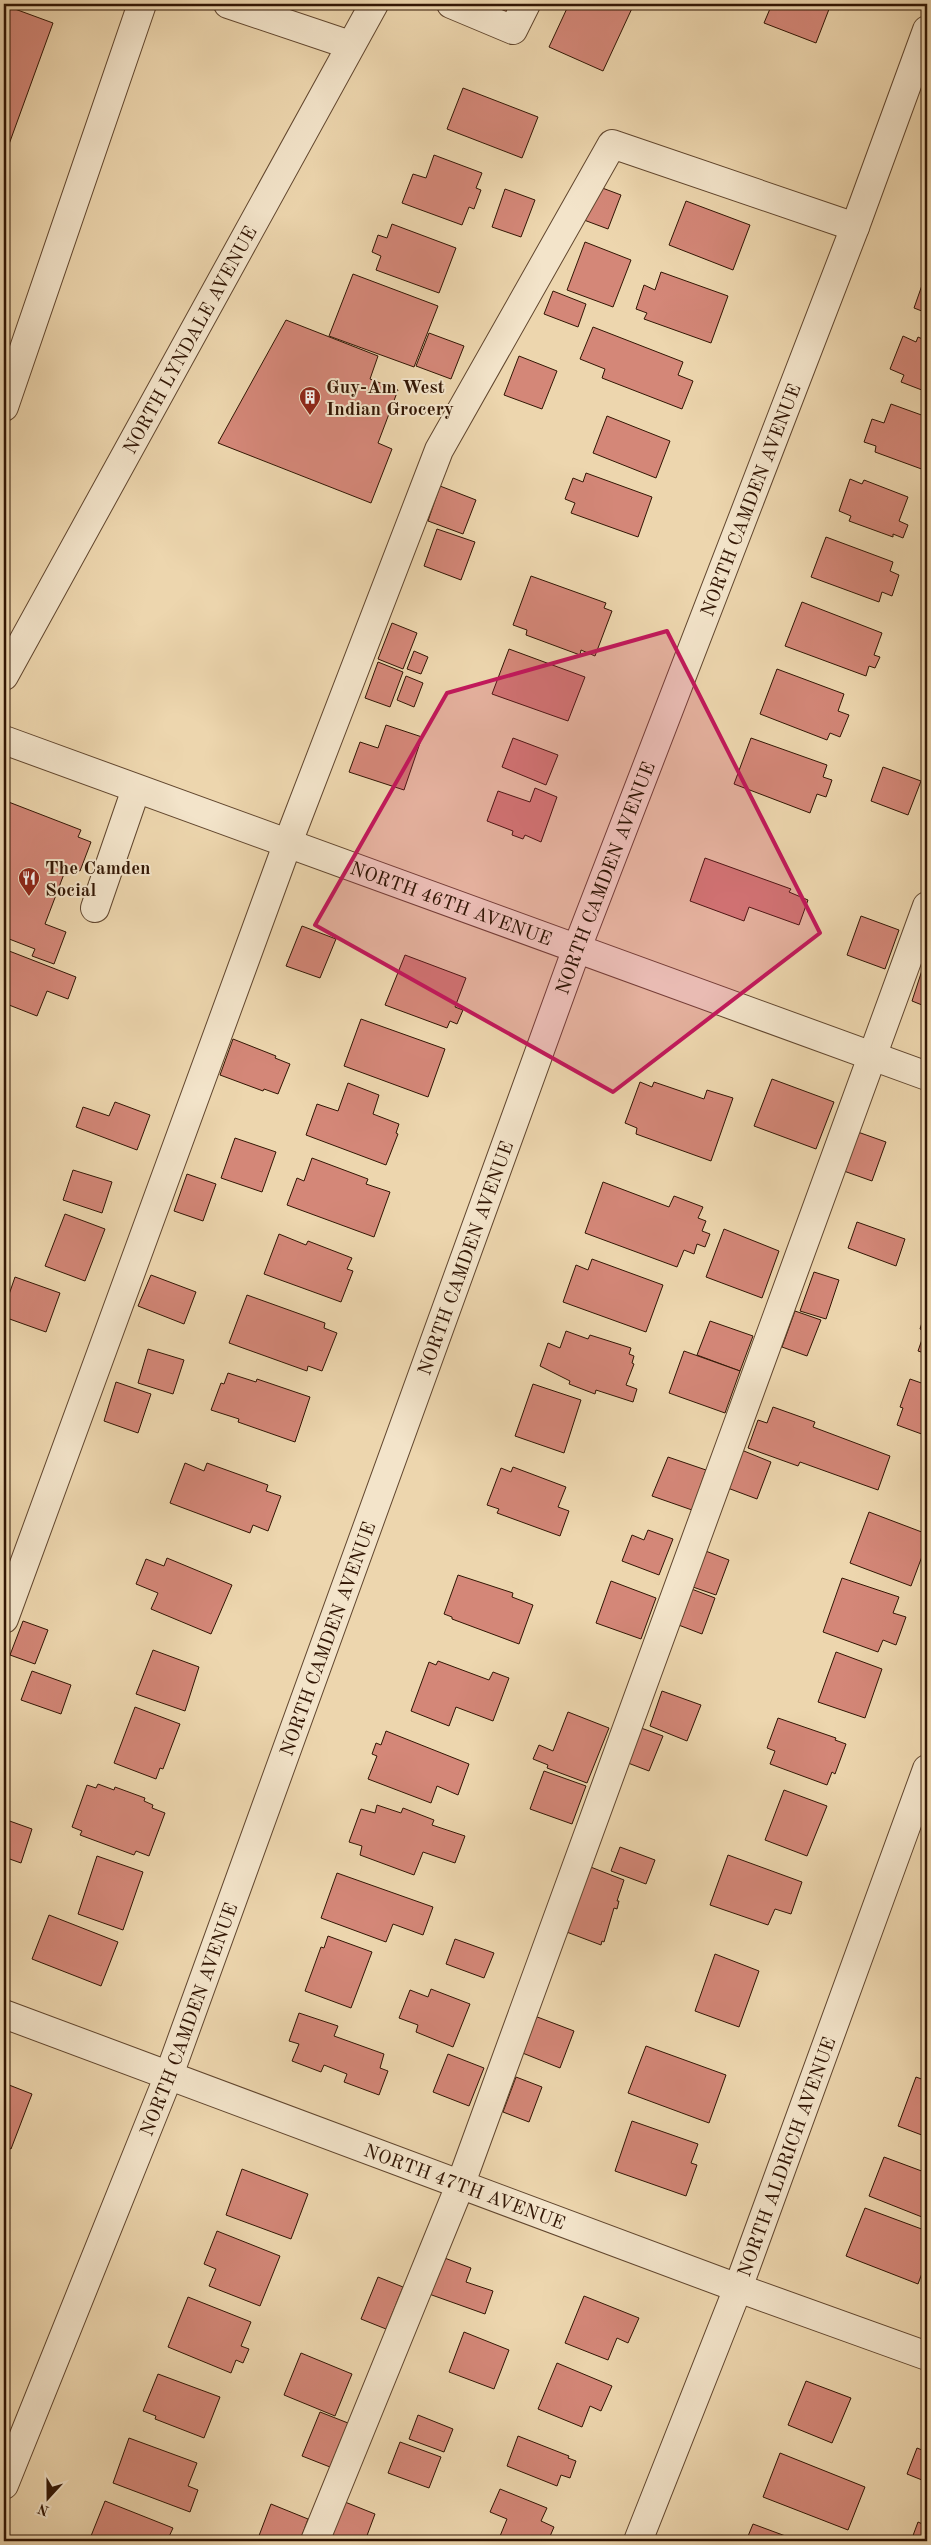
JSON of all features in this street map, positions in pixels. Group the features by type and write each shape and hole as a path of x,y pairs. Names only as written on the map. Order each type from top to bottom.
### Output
{"street":[{"path":"4,407 142,4"},
{"path":"228,4 350,45"},
{"name":"NORTH LYNDALE AVENUE","path":"4,676 374,4"},
{"path":"451,4 513,30 526,4"},
{"name":"NORTH CAMDEN AVENUE","path":"4,2484 169,2075 577,948 855,227 927,30"},
{"path":"4,1619 287,845 439,450 612,144 855,227"},
{"name":"NORTH 46TH AVENUE","path":"4,740 287,845 577,948 927,1076"},
{"path":"95,908 136,789"},
{"path":"315,2541 460,2183 927,906"},
{"name":"NORTH ALDRICH AVENUE","path":"638,2541 738,2288 927,1769"},
{"name":"NORTH 47TH AVENUE","path":"4,2014 738,2288 927,2356"}],"highlighted area":[{"path":"667,631 820,933 613,1092 315,925 447,693"}],"building":[{"path":"485,4 513,4 507,15"},
{"path":"569,4 634,4 603,71 549,47"},
{"path":"772,4 831,4 816,43 764,23"},
{"path":"4,5 53,23 4,158"},
{"path":"463,88 538,117 522,158 447,129"},
{"path":"434,155 482,173 476,188 481,190 474,209 469,207 462,225 402,203 413,174 426,178"},
{"path":"597,186 621,195 608,229 584,220"},
{"path":"505,189 535,200 521,237 492,227"},
{"path":"686,201 750,225 733,270 669,245"},
{"path":"392,224 456,248 439,293 376,270 381,256 372,252 378,235 387,238"},
{"path":"585,242 631,260 613,307 567,290"},
{"path":"927,271 927,313 914,308"},
{"path":"661,272 728,296 711,343 644,319 647,313 636,309 644,285 655,290"},
{"path":"353,274 438,306 414,367 329,336"},
{"path":"553,291 586,304 578,327 544,314"},
{"name":"Guy-Am West Indian Grocery","path":"286,320 378,356 370,379 398,390 378,443 392,449 371,503 218,443"},
{"path":"593,327 683,362 678,375 693,381 682,409 602,378 605,369 580,359"},
{"path":"429,333 464,346 451,379 416,366"},
{"path":"903,336 916,342 918,337 927,341 927,392 901,382 904,375 890,369"},
{"path":"519,356 557,371 542,409 504,395"},
{"path":"891,404 927,417 927,471 875,452 876,446 864,442 872,419 884,423"},
{"path":"607,416 670,441 656,478 593,453"},
{"path":"586,473 652,497 638,537 571,513 575,503 565,499 573,478 583,482"},
{"path":"850,479 862,484 864,480 908,497 899,521 908,525 903,538 893,534 893,537 849,521 851,516 839,511"},
{"path":"440,486 476,500 463,534 428,521"},
{"path":"437,529 475,542 461,580 424,566"},
{"path":"826,537 893,562 890,571 899,575 892,596 882,592 879,602 811,577"},
{"path":"531,576 606,603 604,608 612,611 595,656 581,650 580,655 526,635 527,630 513,625"},
{"path":"802,602 882,633 874,655 880,657 875,668 869,666 866,676 785,646"},
{"path":"392,623 417,633 403,669 378,659"},
{"path":"509,649 585,677 568,721 492,694"},
{"path":"414,651 428,657 421,674 407,669"},
{"path":"378,662 403,672 390,707 365,698"},
{"path":"777,669 844,694 838,711 849,715 840,737 830,733 827,740 760,714"},
{"path":"406,676 423,683 414,707 397,700"},
{"path":"386,725 422,737 404,790 349,772 360,742 378,748"},
{"path":"513,738 558,755 546,785 502,767"},
{"path":"751,738 827,765 823,777 832,780 826,797 817,794 810,813 734,784"},
{"path":"883,767 921,781 908,815 871,801"},
{"path":"535,788 557,797 541,842 525,835 523,839 512,835 513,831 487,821 498,791 530,802"},
{"name":"The Camden Social","path":"6,801 81,830 78,837 91,842 80,871 67,866 45,924 66,932 54,964 32,956 35,949 4,937 4,805"},
{"path":"705,858 791,889 789,892 808,900 799,925 749,907 744,921 690,901"},
{"path":"861,916 899,930 885,969 847,955"},
{"path":"302,926 336,939 320,978 286,966"},
{"path":"4,949 76,977 68,999 47,991 37,1016 4,1003"},
{"path":"405,955 466,978 455,1007 463,1010 457,1024 450,1021 447,1028 385,1005"},
{"path":"927,955 927,1007 912,1001"},
{"path":"361,1019 445,1049 428,1097 344,1066"},
{"path":"233,1039 276,1056 275,1058 290,1064 278,1094 264,1089 263,1091 220,1075"},
{"path":"772,1079 834,1102 816,1149 754,1126"},
{"path":"640,1082 652,1087 654,1082 704,1099 707,1090 733,1098 711,1161 636,1134 637,1128 625,1123"},
{"path":"348,1083 379,1095 373,1114 399,1124 396,1133 398,1134 386,1165 306,1135 317,1104 338,1111"},
{"path":"115,1102 150,1115 137,1150 76,1127 83,1107 109,1116"},
{"path":"855,1131 886,1142 872,1181 841,1170"},
{"path":"235,1138 276,1152 262,1192 221,1178"},
{"path":"312,1158 368,1179 366,1184 390,1192 374,1237 287,1205 297,1178 304,1181"},
{"path":"73,1170 112,1182 102,1213 63,1200"},
{"path":"187,1174 216,1184 203,1221 174,1211"},
{"path":"603,1182 669,1207 674,1196 703,1207 698,1218 706,1221 702,1231 710,1234 705,1247 697,1244 694,1254 684,1250 677,1267 585,1233"},
{"path":"65,1214 105,1229 85,1281 45,1266"},
{"path":"857,1222 905,1239 896,1266 848,1248"},
{"path":"724,1229 779,1251 762,1298 706,1277"},
{"path":"279,1234 306,1245 308,1241 352,1258 347,1269 353,1271 341,1302 264,1274"},
{"path":"592,1259 663,1285 646,1332 563,1302 576,1265 588,1270"},
{"path":"814,1272 839,1280 826,1319 800,1311"},
{"path":"151,1275 196,1292 184,1324 138,1306"},
{"path":"15,1277 60,1293 46,1332 4,1317 4,1309"},
{"path":"247,1295 325,1323 324,1328 337,1333 322,1371 308,1366 307,1371 229,1343"},
{"path":"795,1311 821,1320 807,1356 782,1347"},
{"path":"925,1313 927,1314 927,1354 918,1351 925,1331 920,1329"},
{"path":"710,1321 753,1336 740,1371 697,1355"},
{"path":"566,1331 588,1339 590,1335 631,1348 629,1354 634,1356 632,1363 634,1364 626,1385 637,1389 633,1402 596,1390 595,1394 569,1384 570,1381 540,1366 548,1343 560,1348"},
{"path":"148,1349 184,1360 173,1394 138,1383"},
{"path":"684,1351 740,1371 725,1413 669,1393"},
{"path":"228,1373 256,1382 257,1379 310,1397 295,1442 238,1422 239,1419 211,1410 221,1383 224,1384"},
{"path":"910,1379 927,1385 927,1436 897,1425 903,1408 900,1407"},
{"path":"116,1382 151,1394 138,1433 104,1421"},
{"path":"533,1384 581,1400 564,1453 515,1436"},
{"path":"773,1407 815,1422 813,1427 890,1456 878,1490 800,1462 798,1466 748,1448 758,1420 767,1423"},
{"path":"739,1449 771,1462 757,1499 725,1487"},
{"path":"668,1457 706,1470 692,1510 652,1496"},
{"path":"185,1463 204,1471 207,1463 268,1485 266,1491 281,1496 268,1531 253,1525 250,1533 170,1503"},
{"path":"513,1467 566,1487 558,1507 569,1511 560,1536 497,1513 499,1509 487,1505 501,1468 511,1472"},
{"path":"869,1512 927,1534 927,1543 911,1586 850,1563"},
{"path":"648,1530 673,1539 659,1575 622,1561 632,1535 644,1540"},
{"path":"703,1550 729,1560 716,1595 690,1586"},
{"path":"167,1558 232,1585 211,1634 151,1609 158,1593 136,1584 146,1559 164,1566"},
{"path":"458,1575 513,1593 512,1597 533,1605 519,1644 452,1619 452,1617 444,1614"},
{"path":"842,1578 899,1597 893,1613 906,1617 896,1645 883,1640 878,1652 823,1632"},
{"path":"611,1581 656,1598 641,1639 596,1623"},
{"path":"689,1588 715,1598 702,1634 676,1624"},
{"path":"23,1621 48,1630 35,1664 10,1655"},
{"path":"153,1650 199,1667 185,1711 136,1694"},
{"path":"836,1652 882,1669 865,1718 818,1702"},
{"path":"438,1661 489,1680 493,1672 509,1678 493,1721 456,1707 449,1726 411,1711 429,1662 436,1665"},
{"path":"32,1671 71,1685 61,1714 21,1700"},
{"path":"662,1691 701,1705 687,1741 650,1726"},
{"path":"135,1707 180,1724 163,1769 160,1768 156,1779 114,1763"},
{"path":"568,1712 609,1728 587,1783 547,1768 548,1765 533,1759 539,1745 553,1751"},
{"path":"778,1718 836,1738 835,1740 846,1744 835,1774 832,1772 827,1785 770,1764 775,1751 767,1748"},
{"path":"641,1728 663,1736 649,1771 628,1763"},
{"path":"386,1731 469,1764 458,1795 437,1786 431,1803 368,1779 377,1756 372,1754 376,1743 381,1745"},
{"path":"544,1771 586,1786 572,1824 530,1809"},
{"path":"98,1784 114,1790 115,1787 145,1798 144,1801 153,1805 152,1808 165,1813 149,1856 136,1851 134,1855 80,1835 82,1831 72,1827 87,1785 96,1788"},
{"path":"784,1790 827,1806 807,1856 765,1840"},
{"path":"377,1805 401,1813 403,1808 434,1820 432,1825 465,1836 455,1863 423,1852 414,1875 360,1855 362,1846 349,1842 361,1809 375,1813"},
{"path":"4,1819 32,1829 21,1863 4,1857"},
{"path":"620,1847 655,1860 646,1884 611,1871"},
{"path":"728,1855 802,1882 791,1914 775,1909 768,1925 710,1905"},
{"path":"97,1856 143,1872 123,1930 78,1914"},
{"path":"588,1866 624,1880 617,1901 619,1901 617,1909 614,1908 604,1942 602,1941 601,1945 564,1931"},
{"path":"337,1873 433,1907 423,1935 393,1924 386,1942 321,1918"},
{"path":"49,1915 118,1942 101,1986 32,1959"},
{"path":"328,1936 372,1952 351,2008 305,1991 321,1947 324,1948"},
{"path":"455,1939 494,1953 484,1978 446,1964"},
{"path":"715,1954 759,1971 739,2027 695,2011"},
{"path":"431,1989 470,2004 453,2047 416,2032 418,2025 399,2018 410,1990 428,1997"},
{"path":"299,2013 338,2026 334,2036 384,2054 380,2068 388,2071 379,2095 344,2082 347,2074 324,2065 321,2072 292,2061 299,2044 289,2041"},
{"path":"532,2015 574,2031 560,2068 520,2052"},
{"path":"646,2046 726,2075 709,2123 628,2093"},
{"path":"448,2054 484,2068 469,2106 433,2092"},
{"path":"516,2077 542,2087 529,2122 503,2112"},
{"path":"916,2077 927,2081 927,2137 898,2126"},
{"path":"4,2083 32,2094 11,2149 4,2146"},
{"path":"632,2121 698,2144 691,2163 697,2165 686,2196 615,2171"},
{"path":"884,2157 927,2173 927,2219 869,2196"},
{"path":"242,2169 308,2194 291,2239 226,2215"},
{"path":"865,2208 927,2231 927,2260 918,2284 846,2256"},
{"path":"217,2231 280,2256 260,2306 209,2286 216,2269 204,2264"},
{"path":"442,2257 471,2268 466,2282 493,2291 485,2314 429,2294"},
{"path":"378,2277 403,2287 386,2329 361,2319"},
{"path":"584,2296 639,2318 628,2343 617,2338 608,2360 565,2343"},
{"path":"188,2297 251,2322 241,2346 249,2349 243,2363 236,2360 231,2373 168,2347"},
{"path":"464,2332 509,2350 494,2389 449,2372"},
{"path":"301,2353 352,2374 335,2416 284,2395"},
{"path":"557,2363 612,2386 601,2411 590,2406 582,2427 538,2409"},
{"path":"158,2374 220,2397 204,2438 155,2419 156,2416 143,2411"},
{"path":"806,2381 851,2398 832,2443 788,2425"},
{"path":"320,2412 348,2423 330,2467 302,2456"},
{"path":"418,2415 453,2429 444,2452 409,2439"},
{"path":"518,2436 569,2456 568,2458 576,2461 570,2478 561,2475 557,2486 507,2466"},
{"path":"129,2438 197,2463 188,2486 198,2490 190,2512 113,2483"},
{"path":"400,2442 441,2457 429,2488 388,2473"},
{"path":"917,2448 927,2452 927,2482 907,2474"},
{"path":"780,2453 865,2487 848,2530 763,2497"},
{"path":"500,2489 547,2508 541,2521 554,2527 548,2541 498,2541 507,2519 490,2512"},
{"path":"105,2501 173,2528 167,2541 89,2541"},
{"path":"345,2502 375,2514 365,2541 329,2540"},
{"path":"271,2504 308,2519 300,2541 257,2541"},
{"path":"918,2522 927,2526 927,2541 911,2541"},
{"path":"753,2524 799,2541 746,2541"}],"place":[{"name":"Guy-Am West Indian Grocery","path":"310,416"},
{"name":"The Camden Social","path":"29,897"}]}
